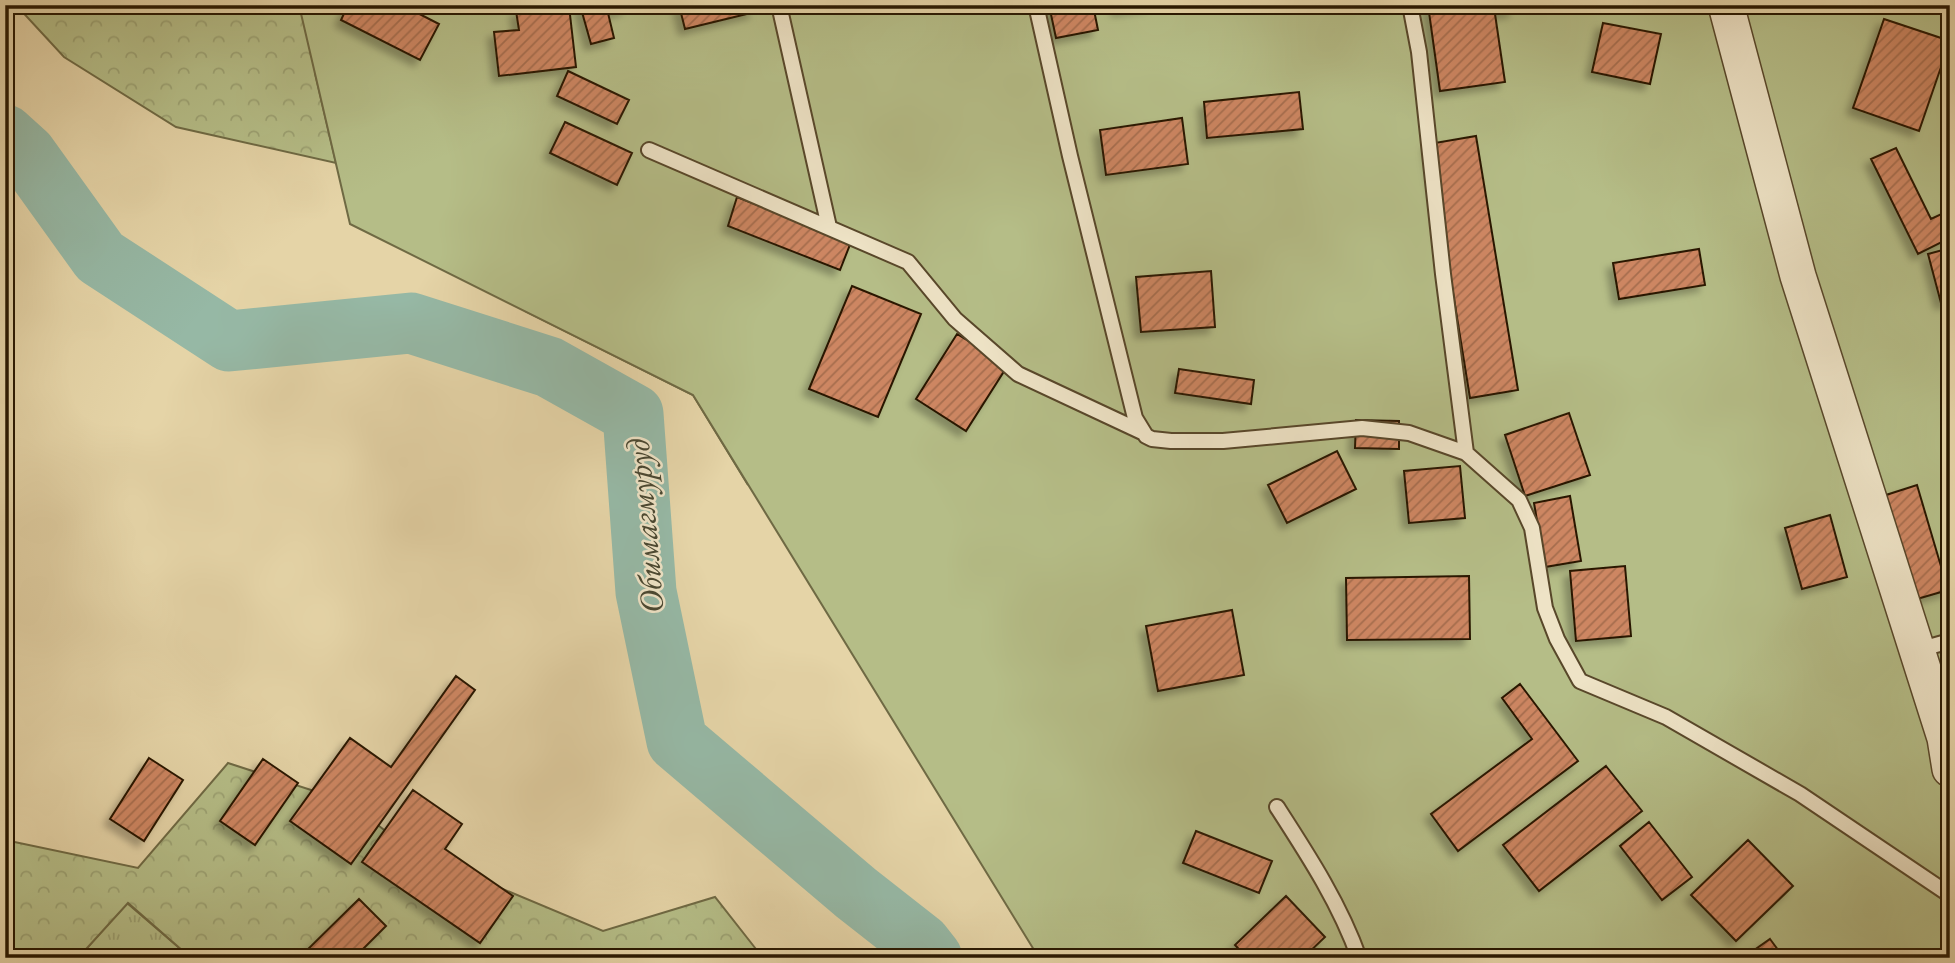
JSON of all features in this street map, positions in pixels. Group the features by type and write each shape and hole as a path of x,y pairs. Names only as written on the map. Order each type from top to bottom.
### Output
{"street":[{"path":"1726,5 1798,276 1945,738 1950,769"}],"lane":[{"path":"779,5 829,227"},
{"path":"1036,5 1070,156 1135,418 1142,432"},
{"path":"1410,5 1419,52 1466,453"},
{"path":"649,150 908,262 956,319 1018,374 1152,439 1223,441 1362,428 1409,433 1466,453 1519,500 1532,528 1545,608 1557,639 1580,681 1666,717 1800,794 1950,895"},
{"path":"1917,650 1950,641"},
{"path":"1277,807 1310,857 1334,901 1359,958"}],"green space":[{"path":"16,5 661,5 748,485 693,395 525,311 315,73 336,163 176,127 64,57"},
{"path":"299,5 1950,5 1950,958 1039,958 693,395 350,224"},
{"path":"228,763 348,802 410,850 603,931 715,897 763,958 191,958 128,903 78,958 5,958 5,840 138,868"},
{"path":"127,903 191,958 78,958"}],"building":[{"path":"348,5 402,5 439,24 420,60 341,20"},
{"path":"580,5 627,5 628,8 608,13 614,38 591,44"},
{"path":"679,5 753,5 755,12 685,29"},
{"path":"1049,5 1093,5 1098,30 1056,38"},
{"path":"1117,5 1153,5 1118,10"},
{"path":"1428,5 1514,5 1515,11 1495,14 1505,82 1440,91"},
{"path":"569,6 576,67 499,76 494,32 519,30 516,11"},
{"path":"1884,19 1950,41 1919,131 1853,108"},
{"path":"1603,23 1661,34 1650,84 1592,72"},
{"path":"568,71 629,100 617,124 557,96"},
{"path":"1299,92 1303,129 1207,138 1204,102"},
{"path":"1182,118 1188,164 1106,175 1100,130"},
{"path":"565,122 632,153 617,185 550,153"},
{"path":"1476,136 1518,390 1470,398 1429,144"},
{"path":"1896,148 1931,219 1950,210 1950,238 1918,254 1871,159"},
{"path":"737,197 851,242 840,270 728,226"},
{"path":"1950,248 1950,301 1941,303 1928,254"},
{"path":"1699,249 1705,285 1619,299 1613,263"},
{"path":"1211,271 1215,327 1141,332 1136,277"},
{"path":"852,286 921,314 878,417 809,389"},
{"path":"957,334 1008,365 966,431 916,399"},
{"path":"1179,369 1254,380 1251,404 1175,393"},
{"path":"1569,413 1590,475 1525,496 1505,435"},
{"path":"1356,420 1399,421 1399,449 1355,448"},
{"path":"1337,451 1356,489 1287,523 1268,485"},
{"path":"1460,466 1465,518 1409,523 1404,471"},
{"path":"1917,485 1948,590 1917,599 1886,495"},
{"path":"1570,496 1581,561 1545,567 1534,503"},
{"path":"1830,515 1847,577 1802,589 1785,528"},
{"path":"1625,566 1631,636 1576,641 1570,571"},
{"path":"1469,576 1470,639 1347,640 1346,578"},
{"path":"1232,610 1244,675 1158,691 1146,626"},
{"path":"456,676 475,690 351,864 290,821 350,738 391,767"},
{"path":"1520,684 1578,761 1458,851 1431,814 1532,739 1502,698"},
{"path":"149,758 183,780 144,841 110,819"},
{"path":"263,759 298,783 255,845 220,821"},
{"path":"1606,766 1642,811 1539,891 1503,845"},
{"path":"413,790 462,824 445,849 513,896 480,943 362,862"},
{"path":"1649,822 1692,877 1662,900 1620,846"},
{"path":"1196,831 1272,861 1259,893 1183,863"},
{"path":"1748,840 1793,886 1736,941 1691,895"},
{"path":"1286,896 1325,937 1303,958 1247,958 1235,945"},
{"path":"359,899 386,926 354,958 299,958"},
{"path":"1770,939 1784,958 1743,958"}],"waterway":[{"name":"Обимагмуруд","path":"5,135 26,154 100,257 229,341 411,323 549,367 633,414 646,592 677,741 856,893 921,944 932,958"}]}
